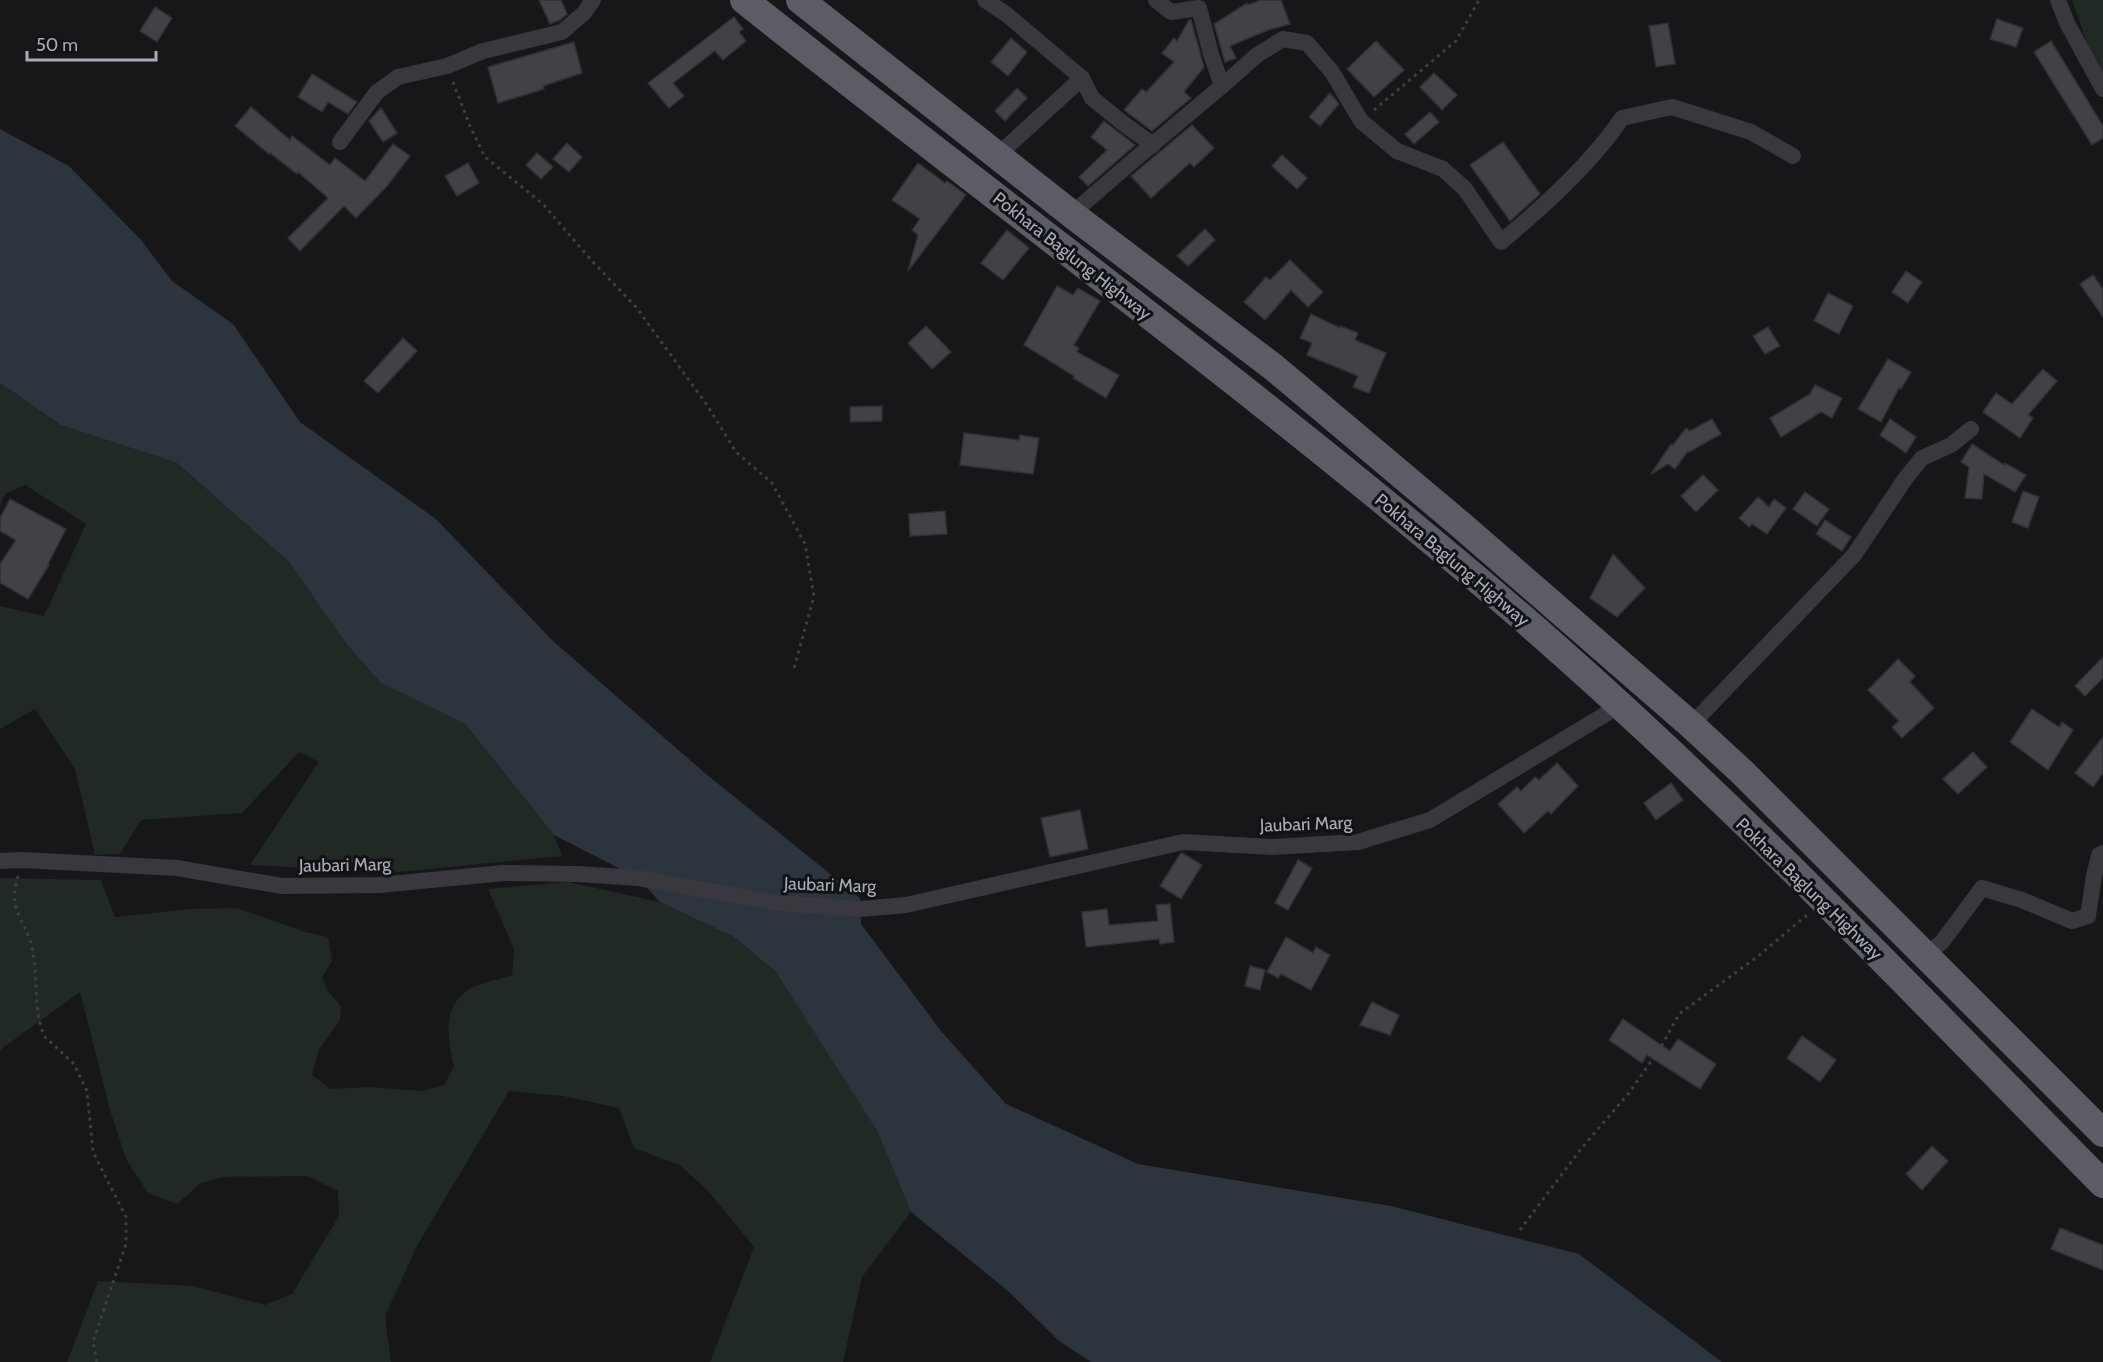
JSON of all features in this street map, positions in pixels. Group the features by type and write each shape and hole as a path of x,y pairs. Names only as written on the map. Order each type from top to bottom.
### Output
{"highway":[{"name":"Pokhara Baglung Highway","path":"744,0 1283,419 1510,607 1619,705 1822,900 2103,1184"},
{"name":"Pokhara Baglung Highway","path":"800,0 1074,216 1272,366 1461,525 1742,772 2103,1133"}],"street":[{"path":"340,142 377,92 399,77 447,66 483,51 562,32 584,13 593,0"},
{"path":"985,0 1006,14 1082,78 1092,98 1154,145"},
{"path":"1156,0 1171,12 1198,4 1210,54 1222,86"},
{"path":"2058,0 2067,23 2103,89"},
{"path":"1074,216 1083,204 1257,55 1283,39 1307,43 1332,72 1361,121 1398,151 1443,169 1465,189 1501,242 1542,208 1611,134 1622,118 1672,107 1751,132 1793,156"},
{"path":"997,156 1082,78"},
{"path":"1691,725 1854,555 1905,479 1922,458 1951,445 1971,429"},
{"name":"Jaubari Marg","path":"0,861 22,860 177,868 282,886 379,885 504,873 578,874 638,878 777,903 860,909 906,905 1183,842 1272,847 1358,842 1430,820 1619,705"},
{"path":"1925,955 1942,942 1982,888 2022,900 2072,921 2088,916 2094,876 2099,855 2103,853"}],"path":[{"path":"1361,121 1456,41 1479,0"},
{"path":"447,66 470,126 485,157 543,204 592,261 636,307 707,405 736,452 772,483 805,544 814,596 793,672"},
{"path":"22,860 15,891 15,904 32,948 42,1031 45,1037 75,1064 87,1090 93,1152 126,1217 126,1244 93,1342 97,1362"},
{"path":"1521,1230 1580,1150 1629,1093 1661,1047 1679,1014 1797,925 1822,900"}],"shaded area":[{"path":"2072,0 2103,0 2103,72 2088,46"},
{"path":"0,129 69,166 141,240 172,281 233,324 300,422 436,519 554,642 706,774 860,898 861,924 941,1031 1006,1104 1138,1164 1391,1206 1579,1254 1722,1362 1091,1362 1059,1341 1008,1291 911,1212 877,1131 776,972 734,937 660,902 638,878 554,835 465,724 381,683 347,645 289,562 177,463 61,425 0,383"},
{"path":"0,383 61,425 177,463 289,562 347,645 381,683 465,724 554,835 562,856 399,872 250,865 319,762 299,752 242,813 141,820 120,854 95,855 75,769 35,709 0,729 0,606 44,616 86,524 25,485 5,494 0,507"},
{"path":"0,878 101,880 115,917 190,909 237,908 305,932 328,937 332,961 322,978 328,991 341,1006 340,1020 319,1050 312,1075 330,1089 370,1087 422,1091 444,1085 454,1066 449,1025 454,1006 468,990 512,975 514,949 488,889 568,882 660,902 734,937 776,972 807,1020 877,1131 911,1212 862,1277 843,1362 710,1362 754,1247 709,1192 680,1165 634,1148 619,1108 563,1096 509,1091 418,1244 385,1316 391,1362 67,1362 98,1281 193,1286 265,1305 292,1294 339,1216 338,1191 307,1176 224,1177 201,1183 177,1204 148,1193 126,1159 110,1110 80,992 0,1050"}],"building":[{"path":"539,0 561,0 567,14 550,24"},
{"path":"1261,0 1281,0 1290,24 1268,30 1230,46 1236,58 1225,62 1214,24 1247,3 1247,5"},
{"path":"155,7 172,18 157,42 140,31"},
{"path":"734,17 743,29 739,32 746,41 723,60 715,51 673,83 684,96 669,108 648,83"},
{"path":"1997,19 2023,28 2016,47 1990,39"},
{"path":"1191,20 1204,67 1184,92 1191,98 1152,131 1124,110 1142,89 1146,92 1174,62 1162,53 1174,38 1177,41"},
{"path":"1668,23 1675,64 1656,67 1649,26"},
{"path":"1011,38 1027,52 1008,76 991,62"},
{"path":"1376,41 1404,70 1374,97 1347,69"},
{"path":"2051,41 2103,126 2103,138 2092,145 2034,52"},
{"path":"574,42 582,73 543,86 544,89 498,103 488,67"},
{"path":"1434,73 1457,95 1442,110 1420,87"},
{"path":"312,74 357,102 348,114 328,102 322,112 298,97"},
{"path":"1017,88 1027,98 1005,121 995,111"},
{"path":"1330,93 1339,104 1320,126 1309,117"},
{"path":"251,107 290,140 292,136 330,165 335,158 365,181 393,144 410,156 388,185 356,218 344,206 300,251 288,238 328,198 298,172 297,174 269,154 235,126"},
{"path":"381,108 397,133 383,142 369,121"},
{"path":"1430,112 1439,122 1414,144 1405,134"},
{"path":"1104,121 1135,145 1088,186 1079,177 1107,150 1091,137"},
{"path":"1192,125 1214,148 1194,167 1190,163 1151,198 1131,176"},
{"path":"1503,142 1540,194 1510,221 1470,165"},
{"path":"567,143 582,157 569,172 553,159"},
{"path":"537,153 553,167 541,179 526,165"},
{"path":"1282,155 1307,178 1297,189 1272,166"},
{"path":"468,163 479,183 457,196 445,176"},
{"path":"918,163 966,195 908,271 918,235 912,230 920,219 892,200"},
{"path":"1205,229 1215,240 1188,266 1177,256"},
{"path":"1007,230 1029,248 1003,280 981,263"},
{"path":"1290,260 1323,292 1308,307 1291,290 1265,320 1244,302 1266,277 1270,280"},
{"path":"1906,271 1922,282 1908,303 1892,292"},
{"path":"2093,275 2103,289 2103,317 2080,284"},
{"path":"1057,286 1073,295 1078,288 1100,301 1074,345 1079,348 1077,352 1119,375 1106,398 1024,345"},
{"path":"1828,293 1853,306 1839,334 1814,321"},
{"path":"1311,314 1340,328 1340,326 1358,333 1355,340 1386,353 1369,393 1353,387 1358,376 1307,355 1312,343 1300,338"},
{"path":"926,326 951,352 932,369 908,343"},
{"path":"1768,327 1780,346 1765,354 1753,336"},
{"path":"403,338 417,351 378,393 364,381"},
{"path":"1888,359 1911,372 1901,389 1899,388 1881,422 1858,409"},
{"path":"2043,369 2057,381 2028,415 2033,418 2020,438 1983,412 1996,393 2012,404"},
{"path":"1815,385 1842,398 1832,418 1821,412 1781,437 1770,418 1810,394"},
{"path":"882,406 882,421 850,422 850,407"},
{"path":"1712,419 1721,434 1688,451 1675,469 1668,464 1651,474 1671,444 1673,445 1686,428 1690,431"},
{"path":"1890,419 1916,437 1906,453 1880,435"},
{"path":"964,433 1019,440 1020,435 1039,438 1033,474 960,465"},
{"path":"1972,444 2004,465 2005,463 2026,475 2015,492 1984,474 1982,499 1965,498 1969,467 1961,462"},
{"path":"1703,475 1718,490 1696,512 1681,496"},
{"path":"2023,491 2039,497 2028,528 2012,522"},
{"path":"1805,492 1829,509 1817,526 1793,509"},
{"path":"1758,497 1769,507 1774,499 1786,508 1767,534 1752,524 1749,527 1739,518"},
{"path":"10,499 66,529 49,565 28,599 0,583 0,564 16,540 0,531 0,518"},
{"path":"945,511 947,534 910,536 909,514"},
{"path":"1825,520 1851,537 1842,551 1816,534"},
{"path":"1613,554 1645,588 1617,617 1590,598"},
{"path":"2103,657 2103,678 2085,696 2075,686"},
{"path":"1898,659 1915,676 1910,682 1934,708 1902,738 1892,727 1899,721 1868,690"},
{"path":"2032,709 2059,727 2062,722 2073,730 2048,770 2010,742"},
{"path":"2103,737 2103,773 2093,787 2075,773"},
{"path":"1973,752 1987,767 1958,794 1943,779"},
{"path":"1557,763 1578,786 1551,814 1548,811 1524,833 1498,804 1517,787 1521,791 1535,777 1539,780"},
{"path":"1671,783 1683,800 1656,820 1644,803"},
{"path":"1080,810 1088,849 1050,857 1041,818"},
{"path":"1182,853 1202,865 1181,899 1160,886"},
{"path":"1298,860 1312,868 1288,910 1275,903"},
{"path":"1170,904 1174,942 1160,944 1159,939 1086,947 1082,912 1107,909 1109,925 1158,921 1156,905"},
{"path":"1286,937 1313,953 1316,947 1330,955 1311,990 1281,974 1278,978 1267,972"},
{"path":"1250,966 1265,970 1260,990 1245,986"},
{"path":"1372,1002 1399,1015 1390,1035 1360,1025"},
{"path":"1623,1019 1670,1051 1678,1039 1716,1064 1700,1089 1647,1055 1642,1063 1609,1040"},
{"path":"1802,1036 1836,1060 1820,1082 1787,1058"},
{"path":"1932,1146 1948,1161 1922,1190 1906,1174"},
{"path":"2060,1228 2103,1245 2103,1270 2051,1249"}]}
